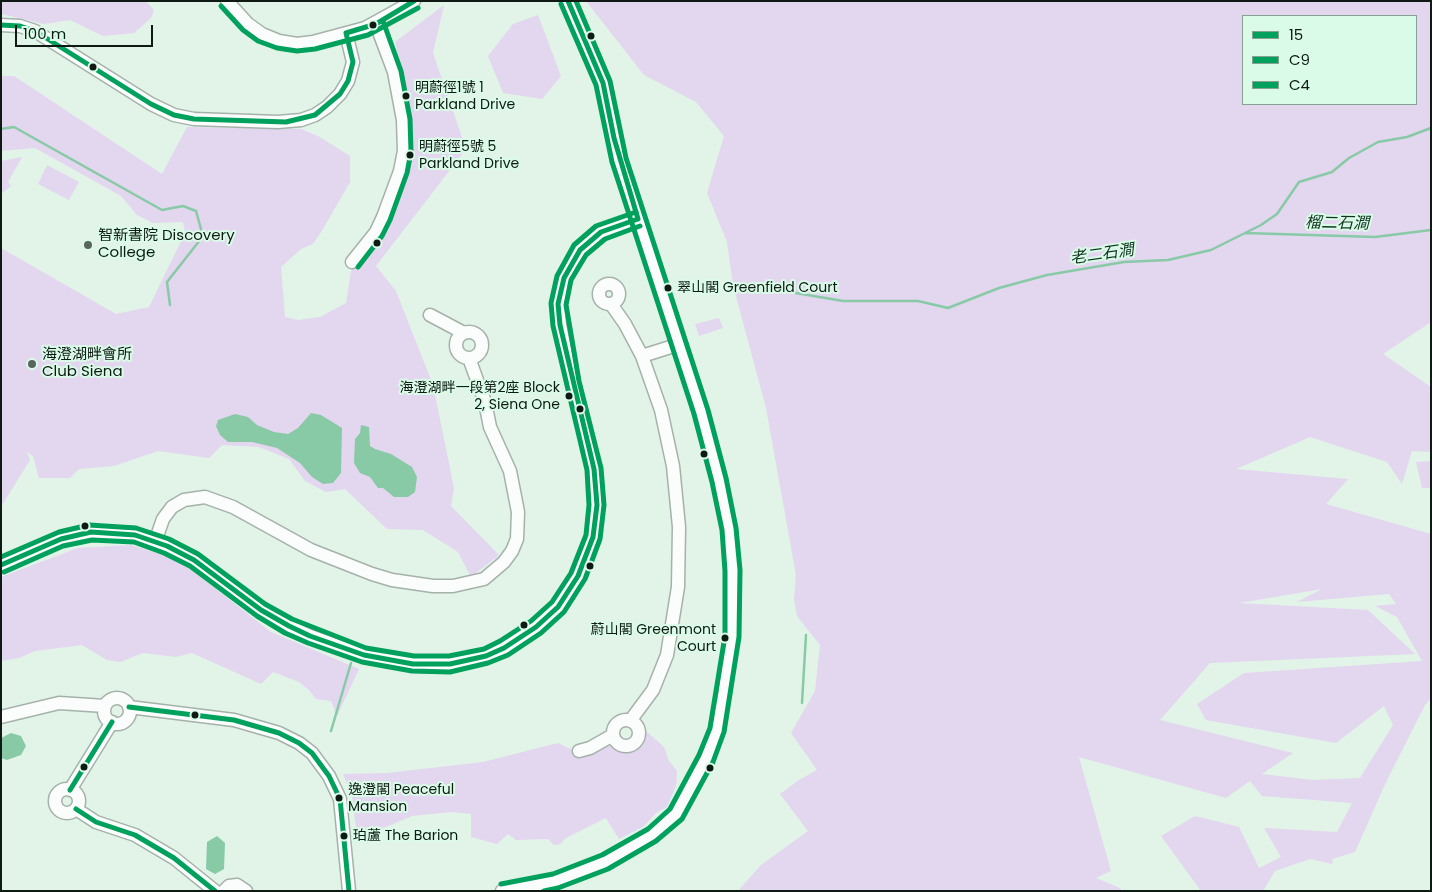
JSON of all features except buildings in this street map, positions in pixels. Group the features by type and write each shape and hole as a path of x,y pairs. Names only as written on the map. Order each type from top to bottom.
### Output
{"street":[{"path":"227,1 254,30 280,41 305,44 376,24 414,1"},
{"path":"502,891 527,887 580,872 634,846 663,827 676,814 706,758 717,730 732,637 733,571 729,529 720,484 680,344 638,219 614,138 603,83 568,1"},
{"path":"352,262 376,232 400,171 404,151 403,120 394,72 376,24"},
{"path":"1,25 20,26 35,31 151,104 174,115 194,119 278,122 301,120 314,115 327,107 340,94 348,81 353,62 346,34"},
{"path":"1,565 61,539 91,532 135,535 194,560 261,610 289,626 310,636 364,655 413,664 450,664 486,656 518,639 548,617 570,591 587,557 597,506 594,469 570,374 560,325 558,304 564,278 570,263 580,250 601,232 638,219"},
{"path":"579,751 590,748 613,735 618,723 630,721 653,690 667,655 674,617 679,564 679,526 673,466 661,410 642,356 625,324 611,304"},
{"path":"430,315 464,333"},
{"path":"472,332 482,341 480,353 469,358 461,356 456,345 458,338 464,333 472,332"},
{"path":"642,356 680,344"},
{"path":"155,542 163,519 172,507 190,498 205,497 233,507 311,550 392,580 433,586 454,586 471,584 484,579 500,567 512,551 517,539 518,512 510,471 490,427 485,402 469,358"},
{"path":"118,698 126,701 129,707 129,714 124,721 112,722 106,717 105,706 110,700 118,698"},
{"path":"1,717 59,703 105,706"},
{"path":"129,707 234,720 279,733 299,743 312,753 329,776 340,799 349,891"},
{"path":"613,735 621,744 633,744 638,734 636,726 630,721"},
{"path":"76,809 66,813 59,810 56,803 59,793 70,790 112,722"},
{"path":"70,790 78,798 76,809"},
{"path":"76,809 96,822 135,835 174,858 215,891"},
{"path":"224,891 233,885 241,886 246,891"}],"shaded area":[{"path":"1,1 146,1 154,10 151,18 134,33 103,36 70,20 44,24 1,14"},
{"path":"586,1 1431,1 1431,322 1383,354 1431,387 1431,452 1412,451 1402,484 1387,462 1310,437 1236,469 1348,479 1326,504 1431,534 1431,698 1425,705 1386,782 1355,852 1332,859 1333,864 1310,859 1275,871 1263,891 1201,891 1161,836 1195,816 1239,827 1259,868 1281,857 1264,828 1337,832 1352,803 1262,796 1250,781 1226,798 1079,757 1111,871 1096,878 1120,888 1122,891 738,891 761,865 808,831 780,794 817,770 791,733 815,691 820,645 797,616 794,600 796,575 766,408 733,285 727,242 707,193 724,136 696,102 644,75","holes":["1322,589 1297,602 1389,594 1396,604 1375,606 1397,617 1422,661 1244,673 1197,704 1206,720 1336,743 1384,706 1393,725 1360,778 1313,780 1262,774 1293,753 1160,720 1210,663 1415,654 1368,610 1239,603"]},
{"path":"444,5 433,53 466,149 376,266 396,291 433,385 454,488 451,506 499,555 471,577 458,552 423,530 387,529 345,489 326,492 305,481 289,459 259,447 222,445 209,458 158,451 114,466 79,469 70,478 39,478 33,456 27,452 30,460 1,507 1,248 116,314 149,307 185,233 183,222 153,223 137,215 121,196 35,148 1,151 1,76 14,76 162,174 187,127 301,129 318,136 350,156 350,182 323,229 313,244 301,249 281,267 285,317 298,320 320,317 346,303 351,271 367,255 399,194 410,155 408,99 395,42"},
{"path":"538,15 561,76 542,99 503,93 488,56 513,24"},
{"path":"22,157 8,182 11,186 1,194 1,161"},
{"path":"47,165 79,182 69,200 38,184"},
{"path":"719,318 723,328 699,336 695,324"},
{"path":"311,413 321,415 342,428 341,473 333,483 323,484 312,477 300,463 277,448 252,442 228,442 220,435 216,426 218,420 235,414 248,417 257,425 274,432 288,434 298,428"},
{"path":"361,425 369,427 370,446 391,454 412,467 417,477 415,492 408,497 394,497 383,488 378,488 370,477 360,473 354,463 355,439 360,433"},
{"path":"1431,461 1431,488 1422,488 1416,462"},
{"path":"131,545 179,560 271,632 359,669 337,716 331,701 316,699 299,682 273,672 261,684 192,653 176,657 143,653 120,662 107,660 82,645 35,651 19,658 1,661 1,577 78,548"},
{"path":"647,732 664,747 669,761 677,771 676,786 667,807 656,813 643,827 619,839 606,818 564,839 561,844 554,845 548,839 516,840 508,834 497,844 471,837 471,814 451,812 412,816 376,831 358,842 352,797 343,774 387,773 483,762 558,743 583,755 611,743 624,753 640,743"},
{"path":"11,733 21,736 26,746 21,755 7,760 1,758 1,738"},
{"path":"217,836 225,843 224,869 215,874 206,869 207,842"}],"waterway":[{"path":"1,129 14,127 162,210 183,206 196,211 201,229 200,240 167,282 170,305"},
{"name":"老二石澗","path":"743,284 843,301 918,301 948,308 999,288 1047,275 1124,262 1168,260 1211,250 1261,225 1277,214 1299,182 1332,172 1349,158 1378,142 1407,137 1431,128"},
{"name":"榴二石澗","path":"1245,233 1375,237 1431,230"},
{"path":"802,703 806,635"},
{"path":"331,731 351,663"}],"transit line":[{"path":"1,25 20,26 35,31 151,104 174,115 194,119 286,122 315,115 340,94 348,81 353,62 346,33 376,24 414,1"},
{"name":"15","path":"568,1 603,83 614,138 638,219"},
{"name":"C9","path":"544,891 558,888 608,869 656,841 682,819 713,762 724,732 739,637 740,570 736,528 726,478 708,410 626,158 610,81 576,1"},
{"name":"C4","path":"501,884 553,874 602,855 648,829 670,809 699,755 710,728 725,636 725,571 722,530 712,482 694,414 612,162 596,85 561,4"},
{"path":"221,6 243,30 258,41 277,48 297,51 315,49 368,35 418,8"},
{"path":"358,267 382,236 390,220 407,173 411,152 410,119 401,71 383,21"},
{"name":"C4","path":"1,557 59,532 89,525 136,528 169,539 198,554 265,604 292,619 366,648 414,656 449,656 484,649 500,641 531,621 552,602 571,573 586,535 589,505 587,470 553,326 551,303 557,276 574,245 596,226 636,212"},
{"name":"15","path":"1,565 61,539 91,532 135,535 167,546 194,560 261,610 289,626 310,636 364,655 413,664 450,664 486,656 504,648 536,627 558,607 578,576 593,537 597,505 594,469 560,325 558,304 564,278 580,250 601,232 638,219"},
{"name":"C9","path":"4,572 63,546 92,540 134,542 164,553 190,566 257,616 285,633 362,662 412,671 450,672 488,663 508,655 541,633 564,612 585,579 600,539 604,505 601,468 579,381 566,305 571,280 586,255 605,239 640,226"},
{"name":"15","path":"129,707 234,720 279,733 299,743 312,753 329,776 340,799 349,891"},
{"name":"15","path":"70,790 112,722"},
{"name":"15","path":"76,809 96,822 135,835 174,858 215,891"}],"place":[{"name":"明蔚徑1號 1 Parkland Drive","path":"406,96"},
{"name":"明蔚徑5號 5 Parkland Drive","path":"410,155"},
{"name":"智新書院 Discovery College","path":"88,245"},
{"name":"翠山閣 Greenfield Court","path":"668,288"},
{"name":"海澄湖畔會所 Club Siena","path":"32,364"},
{"name":"海澄湖畔一段第2座 Block 2, Siena One","path":"569,396"},
{"name":"蔚山閣 Greenmont Court","path":"725,638"},
{"name":"逸澄閣 Peaceful Mansion","path":"339,798"},
{"name":"珀蘆 The Barion","path":"344,836"}]}
